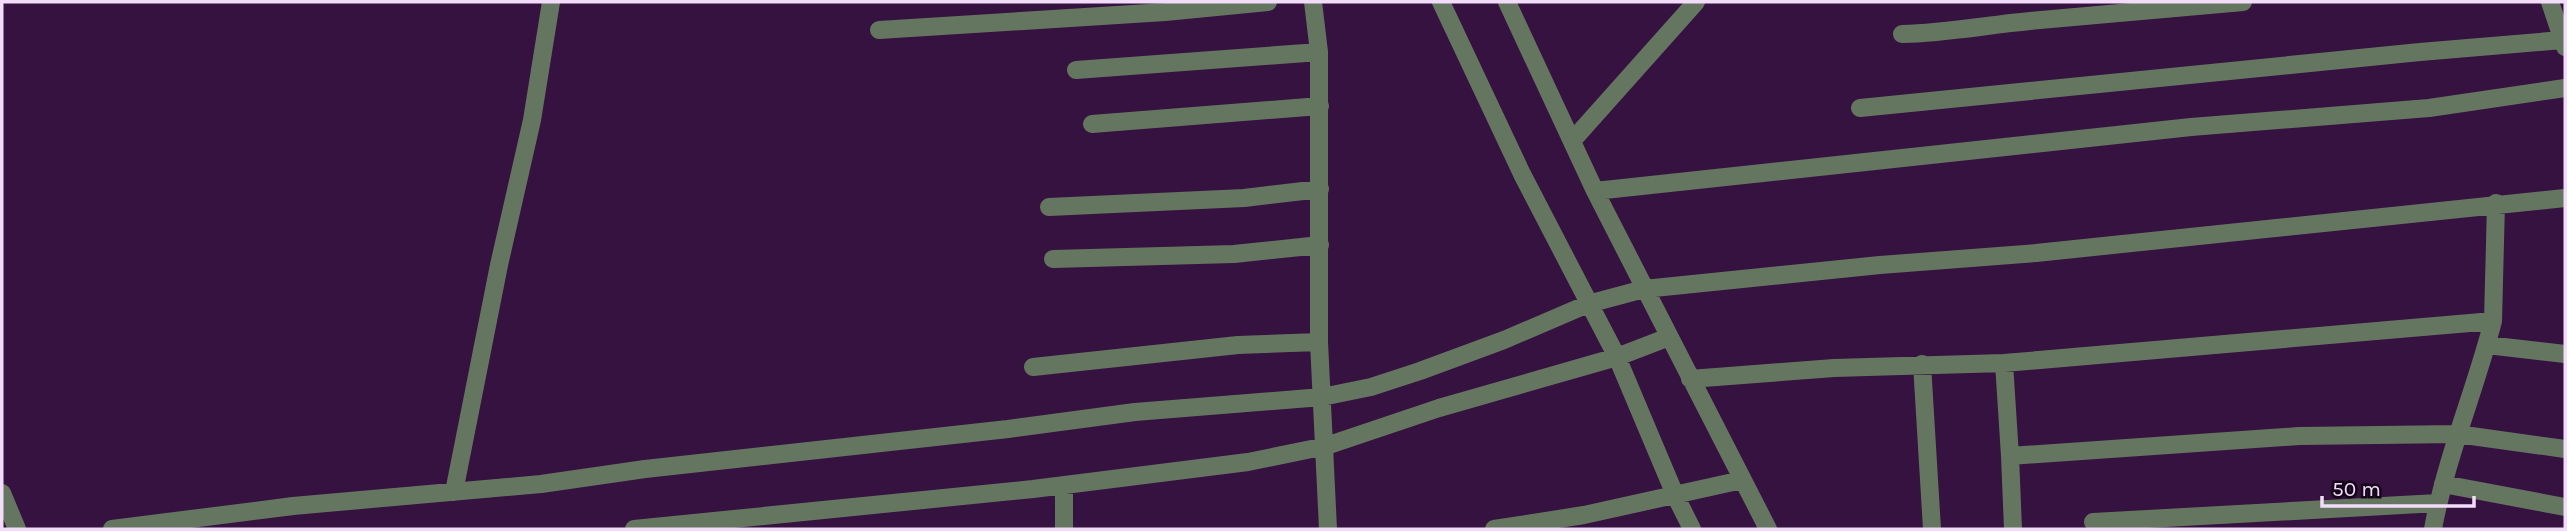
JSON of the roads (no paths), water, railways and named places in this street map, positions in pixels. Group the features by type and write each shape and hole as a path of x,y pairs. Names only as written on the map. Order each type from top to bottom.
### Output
{"street":[{"path":"454,492 499,265 532,120 551,2"},
{"path":"879,30 1165,12 1268,2"},
{"path":"1313,2 1319,52 1319,342 1328,529"},
{"path":"1441,2 1522,174 1617,357 1692,529"},
{"path":"1507,2 1595,191 1768,529"},
{"path":"1572,141 1696,2"},
{"path":"1902,34 1939,33 2029,21 2156,12 2243,2"},
{"path":"1860,108 2420,52 2562,33 2550,2"},
{"path":"1076,70 1319,52"},
{"path":"1595,191 2191,127 2429,108 2565,89"},
{"path":"1092,124 1320,106"},
{"path":"1049,207 1244,198 1320,189"},
{"path":"112,529 293,506 454,492 1009,429 1135,412 1322,397 1371,387 1461,357 1588,304 1644,289 1880,265 2036,253 2565,198"},
{"path":"2433,529 2457,434 2472,395 2493,321 2496,204"},
{"path":"1053,259 1234,254 1320,245"},
{"path":"1690,379 1765,372 1922,364 2004,363 2493,321"},
{"path":"634,529 1064,485 1248,462 1326,446 1439,408 1617,357 1669,337"},
{"path":"1033,367 1238,345 1319,342"},
{"path":"2487,345 2565,354"},
{"path":"2004,363 2013,529"},
{"path":"1922,364 1932,529"},
{"path":"2010,456 2298,436 2457,434 2565,449"},
{"path":"1494,529 1676,497 1742,480"},
{"path":"2444,484 2565,507"},
{"path":"1064,485 1064,529"},
{"path":"2,493 17,529"},
{"path":"2093,522 2438,503"}]}
